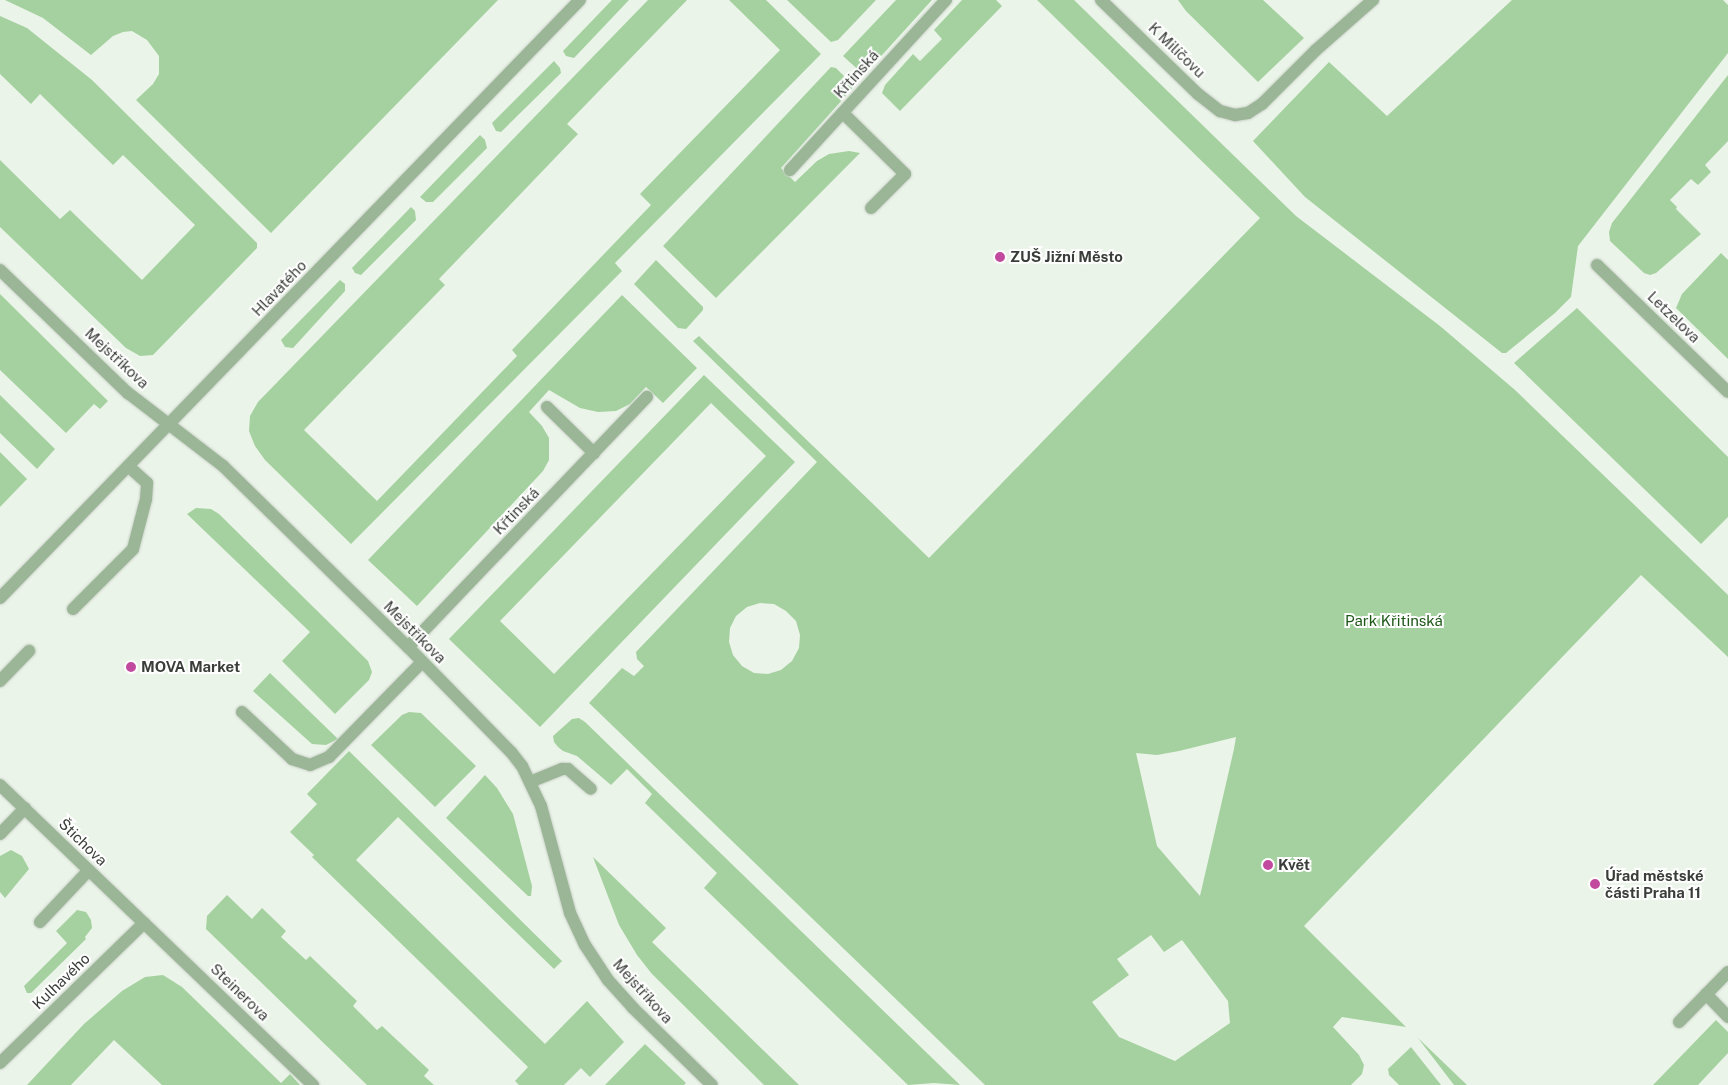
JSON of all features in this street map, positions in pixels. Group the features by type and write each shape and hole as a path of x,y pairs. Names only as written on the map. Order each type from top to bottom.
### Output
{"street":[{"name":"Hlavatého","path":"0,598 580,0"},
{"name":"Křtinská","path":"790,170 946,0"},
{"name":"K Milíčovu","path":"1101,0 1198,94 1220,111 1235,115 1248,113 1262,104 1316,50 1373,0"},
{"path":"842,113 905,174 872,208"},
{"name":"Letzelova","path":"1597,265 1728,392"},
{"name":"Mejstříkova","path":"0,270 128,393 223,466 408,647 511,752 530,782 541,806 570,913 585,946 608,980 633,1008 712,1085"},
{"name":"Křtinská","path":"408,647 648,397"},
{"path":"547,407 594,453"},
{"path":"73,609 133,549 146,499 146,483 128,466"},
{"path":"0,681 29,651"},
{"path":"242,712 292,758 310,765 329,758 422,662"},
{"path":"530,782 562,769 568,769 591,789"},
{"name":"Štichova","path":"0,785 144,923"},
{"path":"0,834 25,808"},
{"path":"40,922 89,870"},
{"name":"Kulhavého","path":"0,1063 144,923"},
{"name":"Steinerova","path":"144,923 313,1085"},
{"path":"1679,1022 1728,972"},
{"path":"1706,994 1728,1017"}],"green space":[{"path":"5,0 498,0 271,233 136,100 153,84 159,74 159,56 147,40 132,31 123,32 113,36 91,55 43,18"},
{"path":"612,0 629,0 574,58 566,56 563,51"},
{"path":"648,0 687,0 567,124 578,134 439,279 445,285 304,430 377,501 517,356 512,350 651,205 640,194 780,50 729,0 766,0 821,54 615,263 622,271 351,544 265,460 255,446 249,431 250,416 258,402"},
{"path":"787,0 876,0 838,40 831,42"},
{"path":"896,0 932,0 864,75 843,56"},
{"path":"962,0 996,0 1002,6 900,111 882,93 885,85 913,54 920,61 942,39 934,30"},
{"name":"Park Křitinská","path":"1037,0 1074,0 1296,216 1440,326 1515,390 1728,595 1728,657 1641,575 1304,926 1406,1027 1342,1017 1333,1027 1359,1055 1364,1065 1362,1074 1351,1085 985,1085 589,703 622,668 634,676 644,666 637,659 636,652 817,462 693,341 699,336 929,558 1260,218","holes":["760,603 774,604 786,611 796,621 800,635 799,648 792,661 781,670 768,674 754,673 742,666 733,655 729,642 730,628 736,616 747,607","1236,737 1200,896 1157,846 1136,753 1157,755","1151,935 1164,952 1182,940 1228,1001 1230,1023 1175,1061 1119,1037 1092,1002 1129,975 1117,959"]},
{"path":"1178,0 1263,0 1304,38 1258,82 1186,11"},
{"path":"1512,0 1723,0 1728,5 1728,53 1578,246 1571,297 1555,313 1506,353 1502,353 1305,197 1253,141 1329,62 1387,116"},
{"path":"0,16 27,28 92,80 257,243 257,248 153,355 140,356 126,348 0,227 0,160 60,219 70,210 142,280 195,225 123,155 113,165 40,94 31,104 0,74"},
{"path":"554,61 560,68 561,73 501,132 496,131 492,123"},
{"path":"831,67 836,68 851,83 852,89 781,168 795,182 817,161 829,154 849,151 860,153 716,298 663,246"},
{"path":"1728,75 1728,141 1705,165 1711,172 1698,185 1691,179 1670,200 1677,207 1676,209 1701,234 1656,273 1650,275 1644,273 1610,241 1609,232 1612,223"},
{"path":"480,135 485,140 487,148 433,202 426,202 420,197"},
{"path":"411,207 415,211 416,220 361,275 355,273 352,268"},
{"path":"1721,253 1728,260 1728,359 1676,308 1682,294"},
{"path":"656,260 703,307 703,310 686,329 678,328 634,284"},
{"path":"340,280 345,284 345,291 293,348 285,347 281,340"},
{"path":"0,294 108,401 100,409 94,404 66,433 0,370"},
{"path":"622,295 697,368 663,403 646,387 630,404 616,411 598,412 580,408 549,390 529,412 542,426 549,438 549,460 543,471 417,606 368,560"},
{"path":"1577,308 1728,457 1728,517 1701,544 1514,363"},
{"path":"704,375 795,462 540,727 449,639","holes":["711,403 766,456 554,674 500,621"]},
{"path":"0,395 55,449 37,469 0,433"},
{"path":"0,452 27,479 0,507"},
{"path":"196,508 211,509 219,514 368,661 372,672 369,680 335,714 282,661 310,632 187,514"},
{"path":"270,673 338,739 326,745 312,744 253,691"},
{"path":"409,712 421,713 476,766 435,807 371,745 402,715"},
{"path":"579,718 960,1085 934,1083 908,1085 704,888 717,873 645,803 652,794 627,769 611,785 577,756 558,747 554,742 553,736 572,719"},
{"path":"349,751 562,961 554,969 398,817 356,860 545,1044 587,1001 624,1042 590,1077 581,1068 564,1085 519,1085 515,1081 528,1067 312,857 314,855 290,832 317,804 307,794"},
{"path":"485,775 497,788 513,814 532,886 531,896 528,896 446,818"},
{"path":"11,850 22,856 29,869 5,898 0,892 0,856"},
{"path":"593,857 666,928 652,942 799,1085 764,1085 652,974 637,955 619,925"},
{"path":"227,895 252,919 262,908 286,931 281,937 306,960 310,956 357,1001 353,1006 377,1030 382,1026 429,1070 424,1076 434,1085 367,1085 206,929 207,916"},
{"path":"77,910 86,912 91,920 92,928 85,937 86,939 31,993 27,993 24,986 67,943 56,931"},
{"path":"163,975 182,987 281,1083 290,1074 300,1085 162,1085 114,1040 71,1085 27,1085 84,1024 122,991 145,977"},
{"path":"1716,1020 1728,1032 1728,1053 1698,1085 1653,1085"},
{"path":"1418,1038 1467,1085 1454,1085"},
{"path":"645,1044 686,1083 684,1085 605,1085"},
{"path":"1411,1047 1441,1085 1399,1085 1389,1075 1388,1069"}],"place":[{"name":"ZUŠ Jižní Město","path":"1000,257"},
{"name":"MOVA Market","path":"131,667"},
{"name":"Květ","path":"1268,865"},
{"name":"Úřad městské části Praha 11","path":"1595,884"}]}
